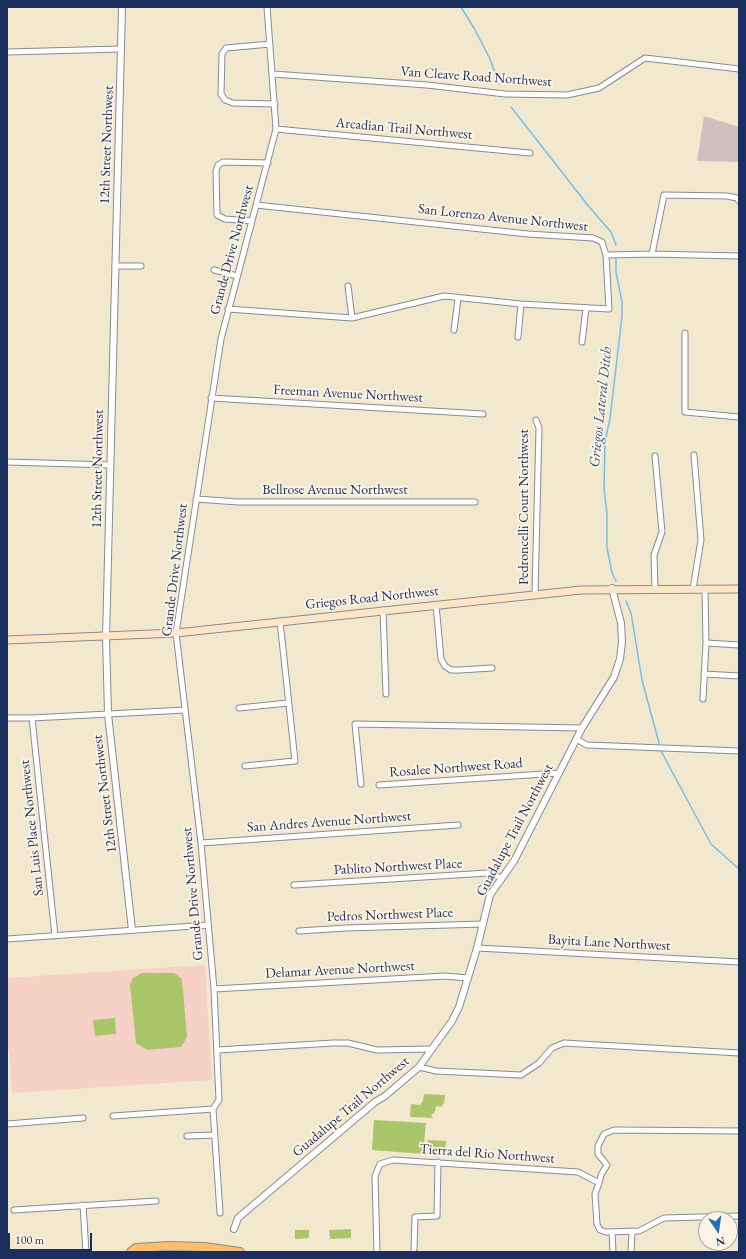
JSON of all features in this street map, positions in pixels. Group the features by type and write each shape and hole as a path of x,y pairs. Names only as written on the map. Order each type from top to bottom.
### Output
{"main road":[{"name":"Griegos Road Northwest","path":"7,640 176,633 535,594 612,588 739,589"},
{"path":"131,1252 136,1248 169,1246 204,1247 240,1252"}],"street":[{"name":"12th Street Northwest","path":"122,7 106,637 108,714 132,930"},
{"name":"Grande Drive Northwest","path":"220,1213 213,1109 219,1100 218,1050 214,989 201,843 176,633 221,339 276,129 267,7"},
{"path":"270,44 226,48 222,54 221,94 225,100 233,103 275,104"},
{"path":"7,52 121,49"},
{"name":"Van Cleave Road Northwest","path":"273,74 412,84 505,94 561,95 599,88 645,58 739,69"},
{"name":"Arcadian Trail Northwest","path":"276,129 530,153"},
{"path":"252,221 225,219 217,215 216,171 218,165 223,162 268,163"},
{"path":"652,254 664,195 727,196 737,198 739,201"},
{"name":"San Lorenzo Avenue Northwest","path":"256,205 528,234 593,238 602,242 606,255"},
{"path":"228,309 352,318 444,296 458,299 521,304 609,309 606,255 652,254 739,256"},
{"path":"115,266 141,266"},
{"path":"214,270 237,276"},
{"path":"348,286 352,318"},
{"path":"454,330 458,299"},
{"path":"518,337 521,304"},
{"path":"582,342 586,308"},
{"path":"686,333 685,412 739,417"},
{"name":"Freeman Avenue Northwest","path":"211,398 483,414"},
{"name":"Pedroncelli Court Northwest","path":"535,594 539,428 536,420"},
{"path":"693,589 701,540 694,455"},
{"path":"655,588 654,555 662,532 656,456"},
{"path":"7,462 110,465"},
{"name":"Bellrose Avenue Northwest","path":"196,499 238,502 475,502"},
{"name":"Guadalupe Trail Northwest","path":"234,1230 238,1218 375,1102 385,1096 419,1067 452,1021 459,1007 477,948 490,895 518,855 582,728 614,678 620,659 622,642 621,623 612,588"},
{"path":"703,699 706,644 705,589"},
{"path":"436,605 441,659 445,666 451,670 492,668"},
{"path":"383,610 386,694"},
{"path":"245,766 294,761 280,621"},
{"path":"706,644 739,645"},
{"path":"704,674 739,676"},
{"path":"239,708 288,702"},
{"path":"7,718 185,710"},
{"name":"San Luis Place Northwest","path":"32,718 55,936"},
{"path":"361,784 355,724 582,728"},
{"path":"576,740 587,745 739,751"},
{"name":"Rosalee Northwest Road","path":"379,785 559,773"},
{"name":"San Andres Avenue Northwest","path":"201,843 458,825"},
{"name":"Pablito Northwest Place","path":"294,885 488,874 502,878"},
{"name":"Pedros Northwest Place","path":"299,931 346,928 483,924"},
{"path":"7,939 208,925"},
{"name":"Bayita Lane Northwest","path":"477,948 739,962"},
{"name":"Delamar Avenue Northwest","path":"214,989 445,976 467,978"},
{"path":"218,1050 333,1043 348,1043 377,1050 432,1049"},
{"path":"419,1067 432,1071 520,1075 539,1063 552,1048 564,1043 739,1053"},
{"path":"113,1116 213,1109"},
{"path":"7,1124 83,1118"},
{"path":"739,1131 614,1130 604,1134 598,1146 598,1154 607,1165 601,1175 595,1194 597,1224 600,1230 612,1232 639,1231 664,1218 739,1216"},
{"path":"187,1136 214,1135"},
{"name":"Tierra del Rio Northwest","path":"377,1252 375,1176 376,1169 380,1164 393,1160 578,1172 599,1183"},
{"path":"414,1249 415,1217 438,1216 438,1162"},
{"path":"14,1210 156,1201"},
{"path":"83,1205 86,1252"},
{"path":"612,1232 613,1252"},
{"path":"631,1252 632,1232"}],"shaded area":[{"path":"704,116 739,127 739,162 697,161"},
{"path":"205,965 212,1080 12,1093 9,1051 7,1051 7,978"}],"green space":[{"path":"142,973 174,973 182,979 187,1037 181,1047 147,1050 136,1043 130,985 133,978"},
{"path":"115,1018 116,1034 95,1036 93,1020"},
{"path":"424,1094 445,1095 444,1103 441,1107 436,1106 435,1112 431,1115 433,1118 410,1117 411,1104 420,1105 423,1101"},
{"path":"374,1120 426,1123 423,1154 372,1150"},
{"path":"428,1140 446,1141 445,1151 427,1150"},
{"path":"351,1229 351,1238 330,1239 329,1230"},
{"path":"295,1230 309,1230 309,1238 295,1239"}],"waterway":[{"name":"Griegos Lateral Ditch","path":"461,7 490,59 499,84"},
{"name":"Griegos Lateral Ditch","path":"511,107 590,208 611,232 616,245"},
{"name":"Griegos Lateral Ditch","path":"616,259 616,272 622,302 622,316 610,419 605,441 604,489 607,514 607,548 612,573 616,581"},
{"name":"Griegos Lateral Ditch","path":"626,601 631,613 642,680 659,743"},
{"name":"Griegos Lateral Ditch","path":"661,751 711,844 739,869"}]}
